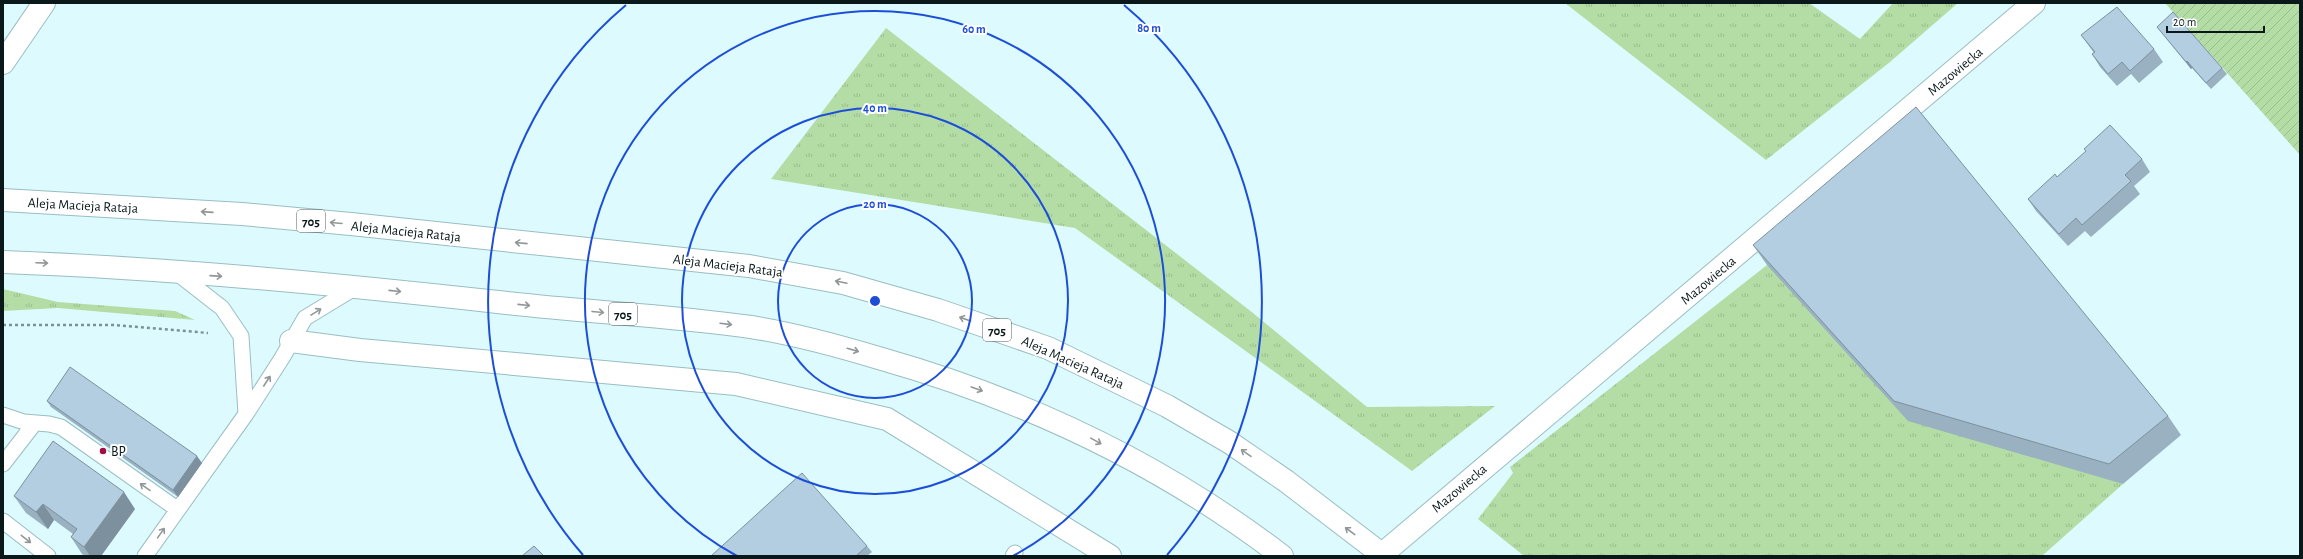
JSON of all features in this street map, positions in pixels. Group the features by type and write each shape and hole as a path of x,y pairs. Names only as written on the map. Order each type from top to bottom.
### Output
{"main road":[{"path":"3,63 44,3"},
{"name":"Mazowiecka","path":"1382,555 2034,3"},
{"name":"Aleja Macieja Rataja","path":"3,200 242,214 351,224 748,266 843,283 938,310 1048,348 1167,406 1236,446 1382,555"},
{"name":"705","path":"3,262 94,266 356,287 560,309 687,319 753,328 818,340 937,374 1007,400 1085,434 1188,491 1250,531 1282,556"},
{"path":"291,341 360,350 736,384 887,419 1110,556"}],"lane":[{"path":"177,273 222,308 241,336 246,414"},
{"path":"145,556 246,414 282,358 305,318 356,287"},
{"path":"3,415 34,424 49,424 61,427 177,509"},
{"path":"3,464 34,424"},
{"path":"3,521 48,556"}],"path":[{"path":"3,325 115,325 213,333"}],"green space":[{"path":"1565,3 1809,3 1860,39 1893,3 1958,3 1890,62 1766,160"},
{"path":"2165,3 2300,3 2300,155"},
{"path":"886,28 1253,313 1367,407 1495,406 1412,471 1075,228 771,179"},
{"path":"1767,265 2123,484 2042,556 1524,556 1478,519 1513,473 1510,467"},
{"path":"3,289 58,302 175,311 195,320 58,308 3,311"}],"building":[{"path":"2117,7 2154,49 2130,71 2122,62 2108,74 2092,54 2095,52 2081,35"},
{"path":"2173,12 2222,68 2206,83 2187,61 2186,62 2157,27"},
{"path":"1916,107 2168,416 2109,464 1894,401 1753,245"},
{"path":"2110,125 2142,159 2125,175 2131,181 2108,202 2082,225 2076,218 2059,234 2028,199 2055,174 2057,177 2086,151 2084,149"},
{"path":"70,367 197,456 173,490 47,401"},
{"path":"53,441 124,492 84,547 71,537 77,529 43,504 36,512 14,496"},
{"path":"802,473 867,546 856,556 711,556"},
{"path":"534,546 544,556 522,556"}],"place":[{"name":"BP","path":"103,451"}]}
